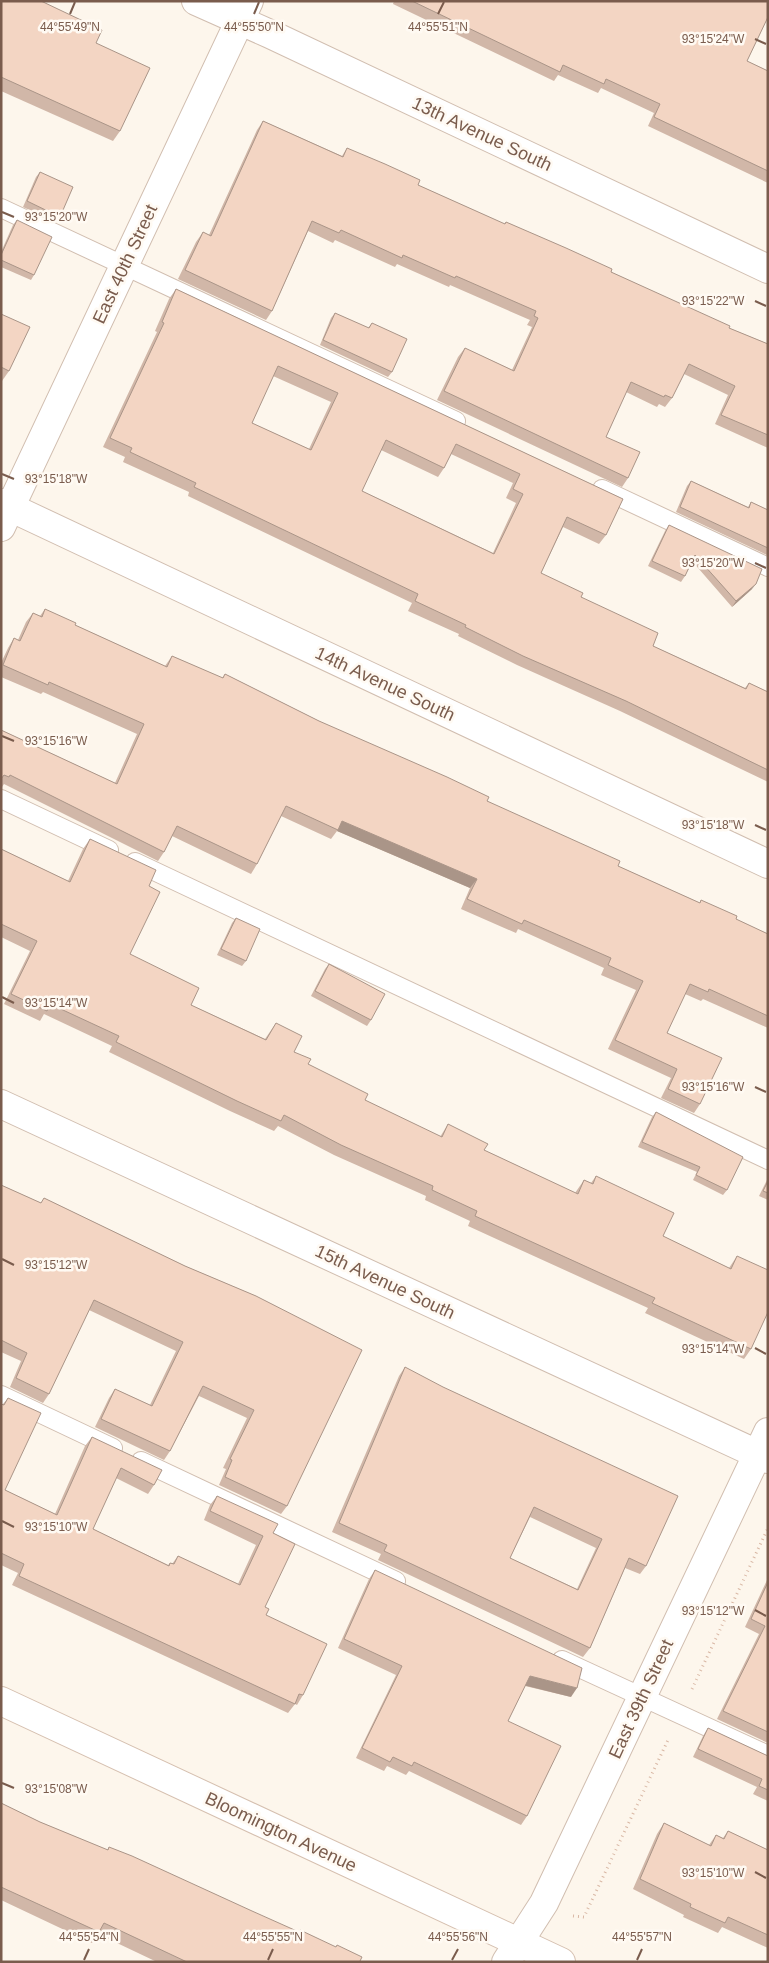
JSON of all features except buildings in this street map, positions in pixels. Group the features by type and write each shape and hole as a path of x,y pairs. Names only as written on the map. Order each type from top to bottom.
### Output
{"street":[{"name":"13th Avenue South","path":"196,1 245,11 768,269"},
{"name":"East 40th Street","path":"4,513 125,266 245,11"},
{"name":"14th Avenue South","path":"4,513 768,864"},
{"name":"15th Avenue South","path":"1,1104 764,1449"},
{"name":"East 39th Street","path":"512,1952 544,1903 642,1697 764,1449"},
{"name":"Bloomington Avenue","path":"1,1701 512,1952 561,1962"}],"lane":[{"path":"1,208 473,428"},
{"path":"589,483 768,567"},
{"path":"1,799 768,1160"},
{"path":"1,1395 413,1589"},
{"path":"547,1653 768,1755"}]}
